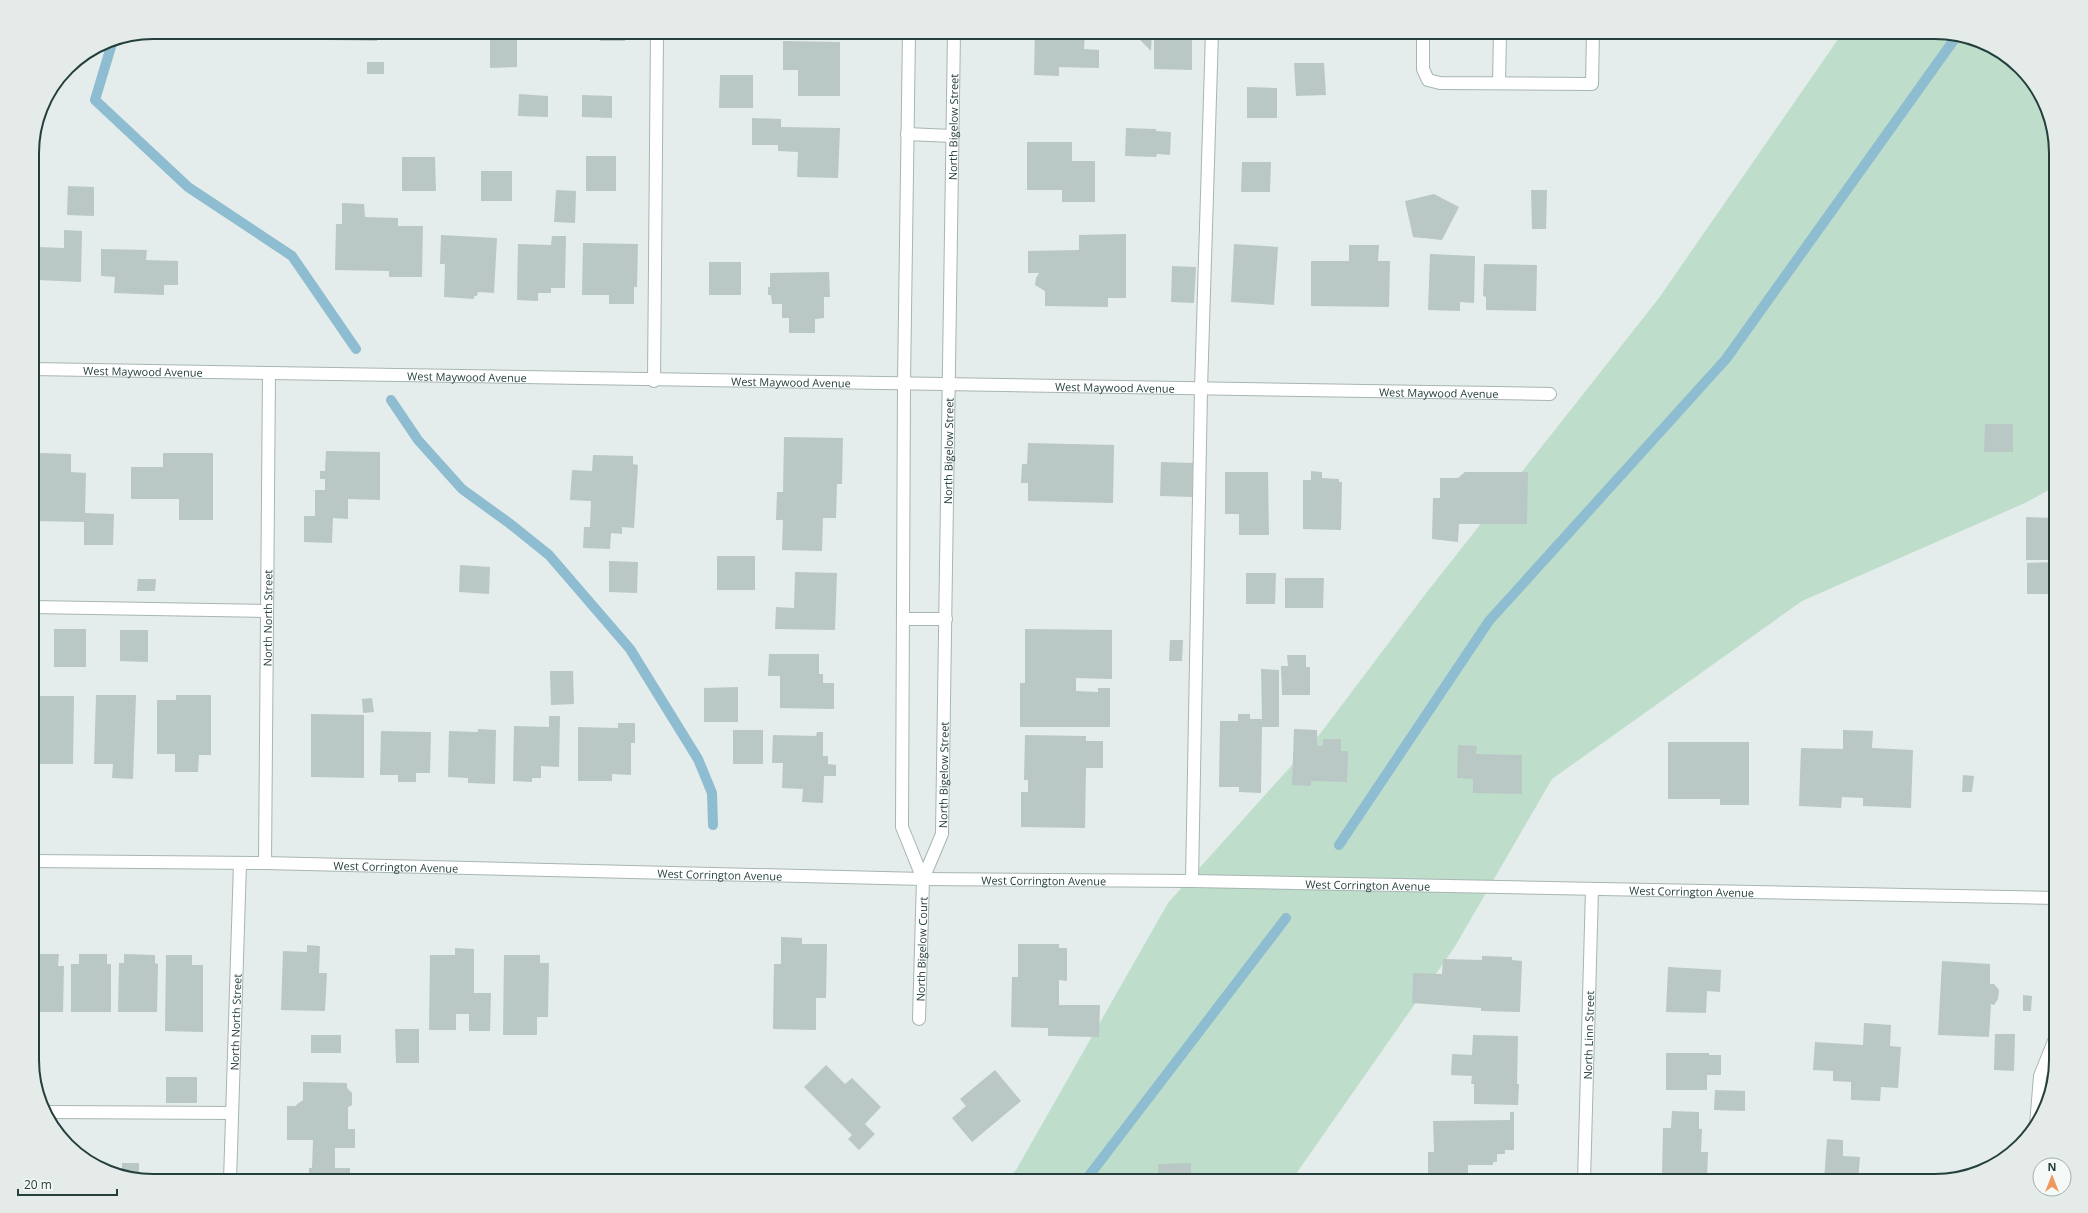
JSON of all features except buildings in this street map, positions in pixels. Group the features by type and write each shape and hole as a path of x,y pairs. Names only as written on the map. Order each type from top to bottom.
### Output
{"street":[{"path":"654,381 657,39"},
{"path":"909,39 904,383 902,827 923,879"},
{"name":"North Bigelow Street","path":"923,879 942,834 950,384 954,39"},
{"path":"1192,881 1201,389 1212,39"},
{"path":"1423,39 1422,69 1428,80 1440,83 1592,84 1593,39"},
{"path":"1499,83 1500,39"},
{"path":"908,134 952,136"},
{"name":"West Maywood Avenue","path":"39,369 654,381 904,383 1550,394"},
{"name":"North North Street","path":"265,863 269,373"},
{"path":"39,607 267,610"},
{"path":"903,619 946,619"},
{"name":"West Corrington Avenue","path":"39,860 265,863 923,879 1192,881 2049,898"},
{"name":"North North Street","path":"230,1174 240,863"},
{"name":"North Bigelow Court","path":"919,1019 923,879"},
{"name":"North Linn Street","path":"1584,1174 1592,889"},
{"path":"2037,1110 2040,1076 2049,1054"},
{"path":"52,1112 232,1113"}],"green space":[{"path":"1838,39 1950,40 1965,43 1992,54 2005,62 2026,83 2040,109 2047,130 2049,145 2049,490 2025,503 1802,601 1552,779 1454,948 1296,1174 1012,1174 1016,1170 1168,903 1320,734 1427,592 1659,298"}],"waterway":[{"path":"1339,845 1489,621 1726,359 1953,41"},
{"path":"111,47 95,100 188,187 292,256 356,349"},
{"path":"391,400 418,440 462,489 509,523 549,555 630,649 698,759 712,793 713,825"},
{"path":"1090,1174 1286,918"}]}
